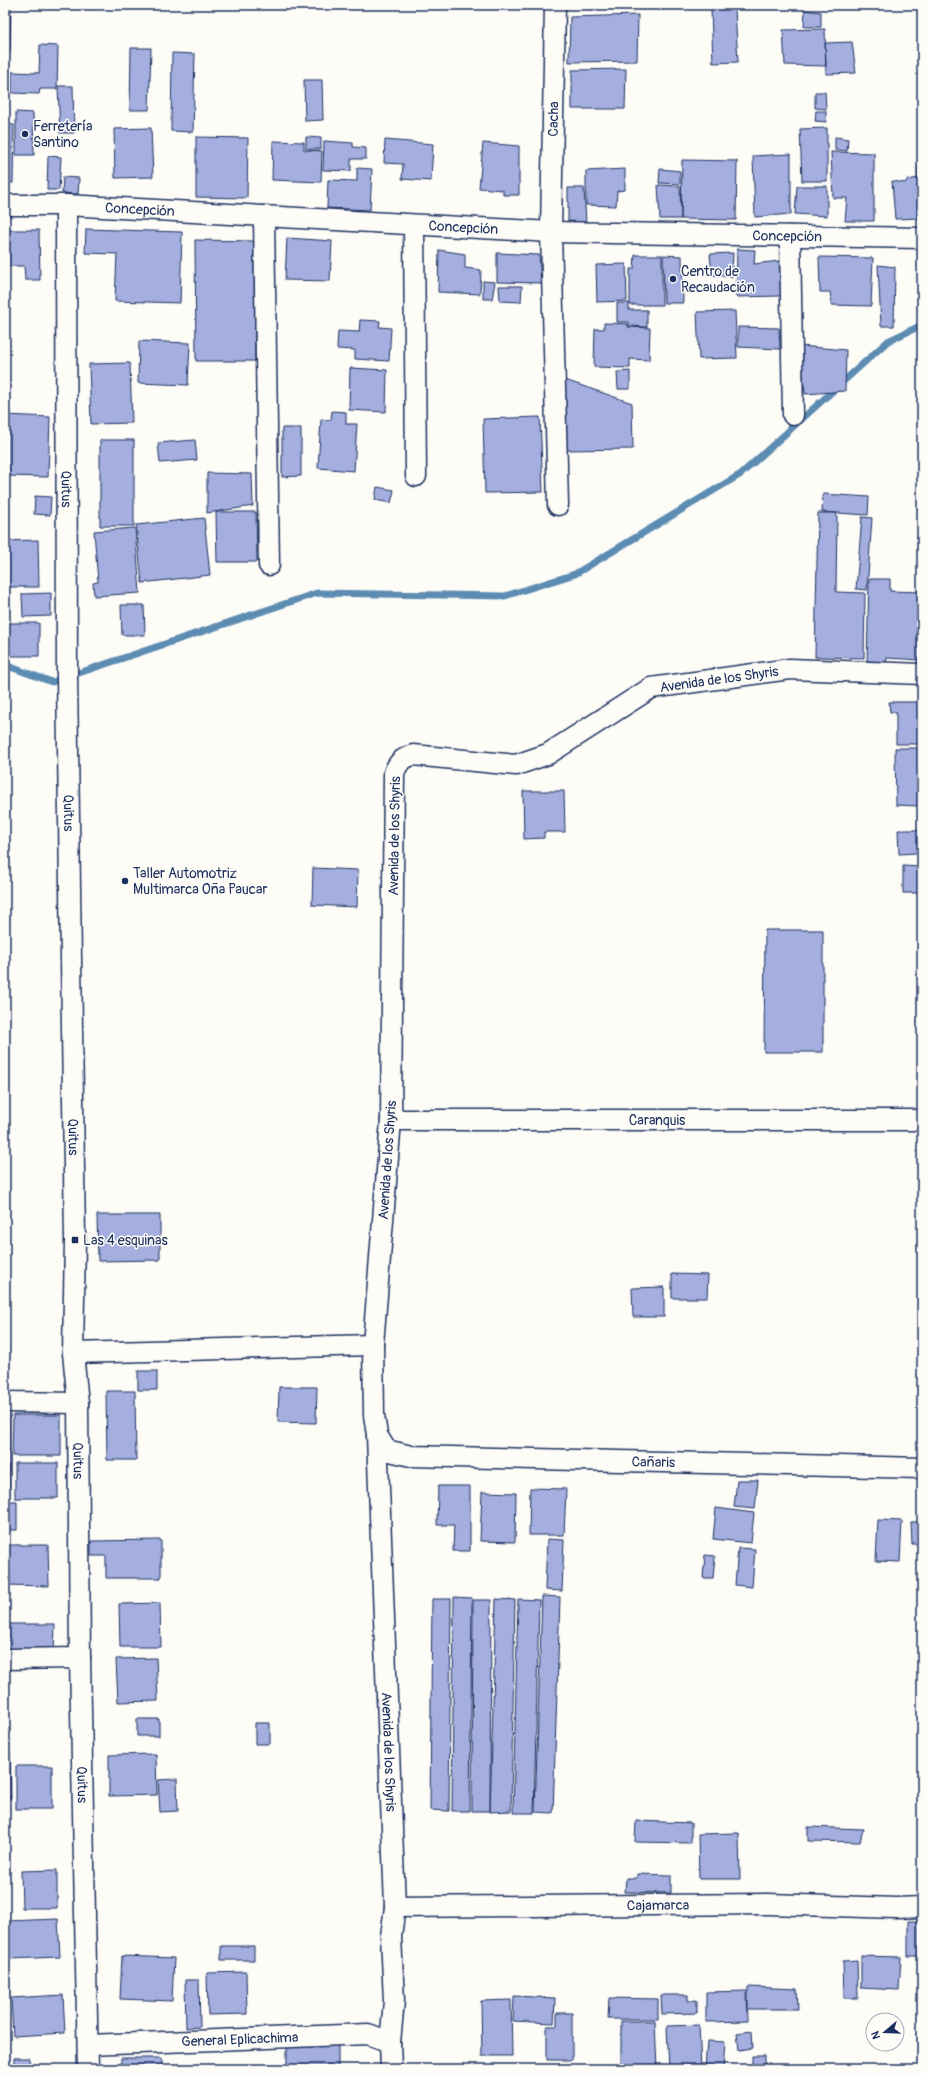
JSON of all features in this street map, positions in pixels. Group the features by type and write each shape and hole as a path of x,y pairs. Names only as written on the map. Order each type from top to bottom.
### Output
{"street":[{"name":"Cacha","path":"555,5 551,232 558,505"},
{"name":"Concepción","path":"5,205 66,205 551,232 922,238"},
{"name":"Quitus","path":"66,205 67,677 75,1240 73,1353 78,1403 80,1658 88,2069"},
{"path":"264,216 269,565"},
{"path":"414,225 416,476"},
{"path":"790,236 793,415"},
{"name":"Avenida de los Shyris","path":"391,2069 390,2042 394,2001 391,1936 395,1907 382,1442 374,1415 373,1345 391,1120 394,772 397,764 404,758 413,755 424,755 516,765 548,754 651,688 790,669 922,674"},
{"name":"Caranquis","path":"391,1120 922,1120"},
{"path":"73,1353 373,1345"},
{"path":"5,1402 78,1403"},
{"name":"Cañaris","path":"382,1442 411,1456 922,1468"},
{"path":"5,1659 80,1658"},
{"name":"Cajamarca","path":"395,1907 768,1904 896,1908 922,1907"},
{"name":"General Eplicachima","path":"88,2046 368,2034 390,2042"}],"building":[{"path":"5,7 11,7 10,53 5,53"},
{"path":"711,9 735,9 738,62 713,63"},
{"path":"805,10 821,12 821,27 804,27"},
{"path":"638,15 637,61 569,62 570,17"},
{"path":"825,29 826,66 785,65 783,30"},
{"path":"852,42 856,73 826,74 825,43"},
{"path":"40,45 58,46 57,89 40,89 39,94 12,93 12,72 39,73"},
{"path":"131,48 151,48 149,110 130,110"},
{"path":"172,53 195,54 193,132 171,131"},
{"path":"626,69 625,109 572,109 572,70"},
{"path":"304,80 322,80 323,120 305,121"},
{"path":"58,86 73,86 74,133 60,133"},
{"path":"815,92 825,92 826,109 815,108"},
{"path":"816,111 826,111 826,122 815,121"},
{"name":"Ferretería Santino","path":"16,112 33,113 34,155 16,155"},
{"path":"5,124 14,125 13,183 5,183"},
{"path":"151,128 153,177 115,178 114,129"},
{"path":"827,128 827,181 802,181 800,129"},
{"path":"196,137 248,138 247,198 196,197"},
{"path":"306,137 321,138 321,149 306,149"},
{"path":"835,137 848,139 847,151 835,150"},
{"path":"385,140 433,144 431,181 402,179 403,164 384,163"},
{"path":"273,141 304,142 304,150 322,151 321,182 272,180"},
{"path":"324,141 353,143 353,147 366,148 366,159 351,159 351,171 323,170"},
{"path":"483,143 519,146 519,195 503,195 503,190 479,188"},
{"path":"831,152 874,153 874,221 845,221 847,198 833,198"},
{"path":"791,154 791,214 755,217 753,156"},
{"path":"48,156 61,157 59,190 47,190"},
{"path":"682,160 737,161 736,220 681,219"},
{"path":"918,167 922,167 922,223 919,223"},
{"path":"357,168 372,169 370,210 327,208 328,180 357,181"},
{"path":"625,169 625,190 617,191 616,206 586,205 586,171"},
{"path":"660,169 680,171 680,184 659,183"},
{"path":"63,177 79,178 78,194 62,193"},
{"path":"919,178 920,218 895,219 892,181 905,183 907,180"},
{"path":"658,185 680,186 681,219 660,219"},
{"path":"797,186 827,186 827,216 795,214"},
{"path":"568,188 584,188 586,223 568,223"},
{"path":"86,229 182,232 180,303 115,301 117,254 85,253"},
{"path":"5,230 39,230 40,280 25,280 24,266 5,266"},
{"path":"287,238 332,241 330,281 285,280"},
{"path":"195,240 254,241 255,361 196,361"},
{"path":"737,249 755,250 754,264 779,261 781,296 736,297"},
{"path":"439,250 465,254 465,268 481,270 480,294 438,292"},
{"path":"497,253 539,255 541,283 497,282"},
{"path":"733,253 732,277 712,275 710,254"},
{"path":"635,255 662,255 662,305 630,305 630,269 634,269"},
{"name":"Centro de Recaudación","path":"663,255 682,256 683,303 664,303"},
{"path":"819,257 873,258 871,306 832,305 830,292 820,292"},
{"path":"626,264 627,301 597,302 596,265"},
{"path":"878,265 895,267 894,326 881,326"},
{"path":"483,281 495,282 492,299 483,299"},
{"path":"499,286 522,286 521,302 500,301"},
{"path":"617,303 629,303 629,310 647,310 647,327 629,326 629,322 617,322"},
{"path":"735,311 737,358 699,359 697,312"},
{"path":"360,320 380,321 379,327 391,328 389,361 355,359 355,350 337,349 338,331 359,332"},
{"path":"604,323 628,324 628,327 650,328 649,360 630,359 630,368 594,367 595,329 604,329"},
{"path":"738,327 779,328 780,349 738,347"},
{"path":"139,341 190,343 188,385 138,383"},
{"path":"800,346 846,350 845,391 805,394"},
{"path":"130,363 132,423 91,424 89,364"},
{"path":"350,368 387,370 386,412 349,410"},
{"path":"630,371 630,389 618,389 617,372"},
{"path":"565,380 632,403 633,449 566,450"},
{"path":"332,411 346,412 346,424 357,424 354,471 318,468 321,419 331,420"},
{"path":"5,415 50,417 48,477 5,476"},
{"path":"540,417 543,492 485,493 483,419"},
{"path":"282,428 301,428 301,476 282,477"},
{"path":"100,440 134,440 134,526 100,526"},
{"path":"195,440 197,460 160,463 158,443"},
{"path":"207,473 252,474 253,506 207,513"},
{"path":"377,487 394,490 391,503 375,500"},
{"path":"823,494 869,497 868,515 822,512"},
{"path":"35,496 51,497 50,515 34,514"},
{"path":"216,512 256,512 257,562 217,562"},
{"path":"818,513 837,513 836,592 865,593 864,658 815,657"},
{"path":"862,517 872,518 867,590 856,589"},
{"path":"204,518 210,575 142,583 136,525"},
{"path":"135,528 140,593 94,596 93,583 98,582 94,531"},
{"path":"38,540 39,587 5,587 5,541"},
{"path":"869,579 890,579 890,591 922,592 920,660 887,658 886,664 867,663"},
{"path":"51,593 51,616 23,617 22,594"},
{"path":"121,605 144,605 145,635 122,635"},
{"path":"5,623 39,623 39,656 5,656"},
{"path":"889,702 922,702 922,744 896,744 896,712 890,712"},
{"path":"895,748 922,748 922,800 918,800 918,806 896,805"},
{"path":"523,791 564,791 565,832 544,832 544,838 524,839"},
{"path":"922,822 922,851 917,851 917,853 899,854 898,830 919,830 919,823"},
{"path":"903,866 922,867 922,893 903,893"},
{"path":"313,868 358,870 357,907 312,905"},
{"path":"765,930 823,930 823,1052 764,1052"},
{"path":"97,1215 160,1215 160,1260 98,1261"},
{"path":"672,1274 708,1275 707,1298 672,1298"},
{"path":"664,1287 664,1317 633,1317 632,1288"},
{"path":"138,1371 157,1371 157,1390 138,1390"},
{"path":"279,1387 317,1387 316,1423 278,1422"},
{"path":"106,1391 135,1391 136,1460 107,1460"},
{"path":"13,1415 61,1415 61,1456 12,1456"},
{"path":"5,1416 9,1416 9,1496 5,1496"},
{"path":"15,1463 58,1463 58,1498 15,1498"},
{"path":"737,1480 758,1480 755,1509 734,1507"},
{"path":"438,1486 470,1486 470,1551 453,1551 454,1525 437,1525"},
{"path":"530,1488 566,1489 564,1535 529,1535"},
{"path":"482,1492 516,1493 515,1542 480,1541"},
{"path":"5,1501 17,1501 17,1530 5,1530"},
{"path":"716,1508 754,1513 751,1543 713,1539"},
{"path":"878,1520 902,1521 900,1562 876,1561"},
{"path":"911,1522 922,1522 922,1544 912,1544"},
{"path":"547,1539 564,1540 562,1591 545,1590"},
{"path":"161,1540 161,1578 106,1578 106,1556 91,1556 91,1541"},
{"path":"5,1545 48,1545 49,1586 5,1585"},
{"path":"738,1548 755,1549 752,1587 735,1585"},
{"path":"705,1555 715,1556 713,1578 703,1578"},
{"path":"542,1596 560,1597 553,1813 535,1812"},
{"path":"454,1597 472,1598 470,1811 452,1811"},
{"path":"432,1599 451,1599 449,1811 430,1810"},
{"path":"496,1599 515,1600 511,1811 490,1812"},
{"path":"518,1599 539,1600 534,1813 513,1813"},
{"path":"473,1600 491,1600 490,1811 472,1811"},
{"path":"160,1603 161,1647 120,1647 119,1604"},
{"path":"5,1624 55,1624 54,1651 5,1651"},
{"path":"156,1658 158,1701 118,1702 116,1659"},
{"path":"137,1719 159,1719 159,1736 137,1736"},
{"path":"255,1723 270,1723 270,1744 255,1744"},
{"path":"5,1751 10,1751 11,1799 5,1799"},
{"path":"156,1754 157,1795 109,1796 109,1755"},
{"path":"16,1766 52,1766 52,1809 16,1809"},
{"path":"177,1779 178,1811 160,1812 158,1780"},
{"path":"636,1821 691,1823 691,1843 635,1842"},
{"path":"808,1827 863,1829 860,1842 808,1841"},
{"path":"739,1833 740,1879 699,1879 698,1834"},
{"path":"57,1870 57,1908 22,1908 21,1871"},
{"path":"637,1874 671,1875 671,1893 625,1892 626,1878 637,1878"},
{"path":"58,1919 60,1957 9,1959 7,1921"},
{"path":"908,1921 922,1921 922,1956 908,1956"},
{"path":"221,1946 254,1946 254,1960 221,1960"},
{"path":"122,1956 174,1958 172,2001 120,1999"},
{"path":"861,1956 901,1957 899,1990 861,1988"},
{"path":"857,1960 858,1998 844,1998 843,1961"},
{"path":"246,1972 247,2014 208,2015 207,1973"},
{"path":"185,1980 199,1980 200,2027 186,2028"},
{"path":"748,1987 797,1989 798,2009 748,2009"},
{"path":"747,1991 748,2021 706,2022 706,1992"},
{"path":"63,1995 65,2033 13,2036 11,1998"},
{"path":"661,1995 688,1995 688,2001 697,2000 697,2013 662,2014"},
{"path":"514,1996 555,1998 554,2023 513,2021"},
{"path":"609,1998 658,1999 658,2019 608,2019"},
{"path":"511,2000 512,2056 482,2056 481,2001"},
{"path":"557,2013 572,2013 572,2060 547,2060 547,2026 557,2026"},
{"path":"621,2021 655,2021 657,2069 621,2069"},
{"path":"699,2025 701,2069 669,2069 667,2026"},
{"path":"752,2031 753,2048 739,2050 737,2033"},
{"path":"707,2041 725,2042 723,2069 705,2069"},
{"path":"287,2042 338,2042 338,2069 287,2069"},
{"path":"752,2056 765,2056 765,2069 752,2069"},
{"path":"14,2058 29,2058 30,2069 14,2069"},
{"path":"121,2058 162,2058 162,2069 121,2069"}],"waterway":[{"path":"5,665 52,682 317,593 505,596 575,574 741,474 888,341 922,325"}],"place":[{"name":"Ferretería Santino","path":"25,134"},
{"name":"Centro de Recaudación","path":"673,279"},
{"name":"Taller Automotriz Multimarca Oña Paucar","path":"125,881"},
{"name":"Las 4 esquinas","path":"75,1240"}]}
